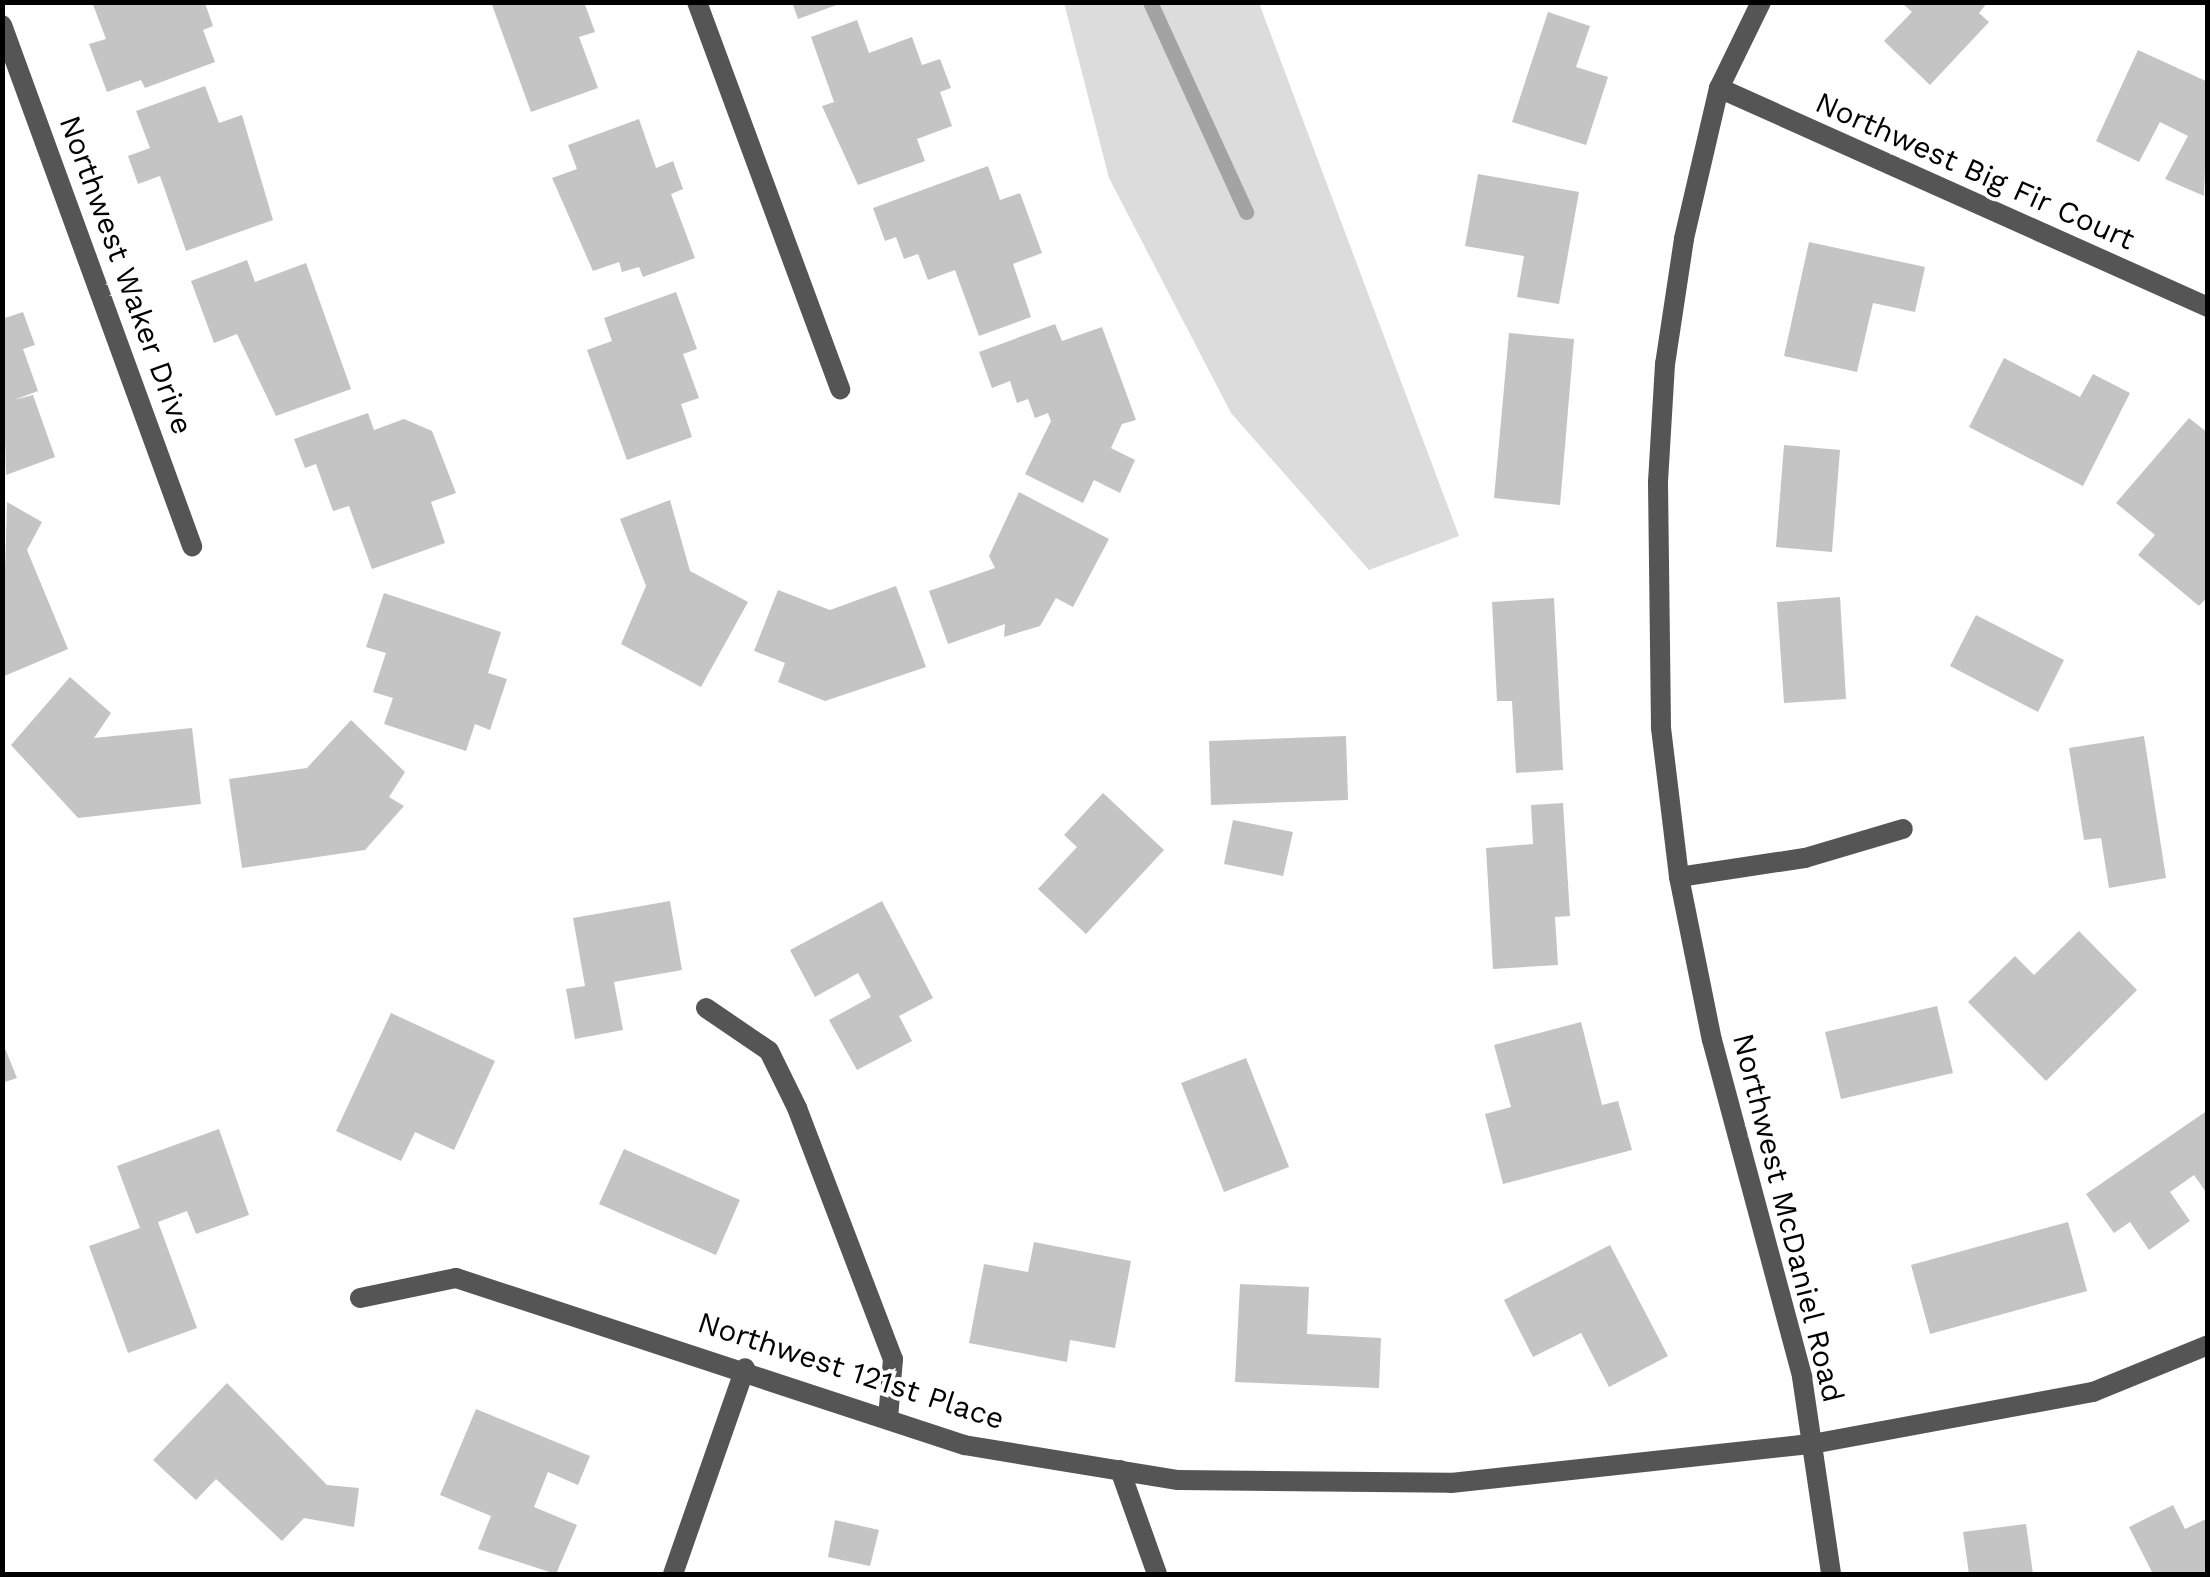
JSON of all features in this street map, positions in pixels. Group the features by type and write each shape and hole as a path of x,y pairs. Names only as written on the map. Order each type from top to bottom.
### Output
{"street":[{"path":"697,2 840,390"},
{"name":"Northwest McDaniel Road","path":"1761,2 1719,88 1684,239 1665,364 1658,482 1662,728 1679,877 1712,1040 1802,1377 1831,1574"},
{"name":"Northwest Waker Drive","path":"2,25 192,546"},
{"name":"Northwest Big Fir Court","path":"1719,88 2208,307"},
{"path":"1679,877 1805,858 1903,829"},
{"path":"706,1008 769,1050 797,1108 893,1359 888,1418"},
{"name":"Northwest 121st Place","path":"360,1298 456,1278 745,1368 964,1445 1178,1480 1451,1483 1812,1444"},
{"path":"1812,1444 2093,1392 2208,1345"},
{"path":"674,1574 745,1368"},
{"path":"1120,1470 1157,1574"}],"shaded area":[{"path":"1064,3 1259,3 1459,536 1369,570 1231,413 1109,178"}],"building":[{"path":"92,2 205,3 213,26 203,30 215,62 145,88 141,80 107,92 89,44 106,39"},
{"path":"491,2 584,2 595,32 579,37 598,88 531,112"},
{"path":"792,2 842,2 842,3 798,19"},
{"path":"1901,2 1988,2 1979,13 1989,22 1930,85 1884,41 1912,12"},
{"path":"1548,12 1590,26 1576,67 1608,77 1586,145 1512,122"},
{"path":"857,20 869,53 912,37 922,65 940,59 951,88 940,92 952,126 917,139 925,161 858,185 822,106 834,102 811,37"},
{"path":"2138,50 2208,82 2204,196 2165,179 2188,136 2160,122 2139,162 2096,141"},
{"path":"205,86 219,123 242,115 273,220 186,251 160,176 138,184 128,156 150,148 136,111"},
{"path":"639,119 656,168 673,161 683,189 671,194 695,258 643,277 639,267 622,272 619,262 593,271 552,178 577,169 568,145"},
{"path":"988,166 1000,200 1020,193 1042,253 1013,264 1031,317 979,336 955,270 928,280 918,254 904,259 896,237 885,241 873,208"},
{"path":"1478,174 1579,192 1559,304 1517,297 1524,256 1465,246"},
{"path":"1809,242 1925,267 1915,312 1873,303 1857,372 1784,356"},
{"path":"247,260 255,282 306,263 351,389 276,416 237,334 214,343 191,281"},
{"path":"676,292 697,349 683,354 699,398 681,404 692,437 627,460 587,350 612,341 604,318"},
{"path":"23,312 35,345 23,349 38,391 14,400 33,395 55,457 6,475 2,319"},
{"path":"1055,324 1062,341 1102,327 1136,420 1122,424 1111,448 1135,460 1120,493 1094,480 1083,503 1025,474 1051,421 1048,413 1035,418 1028,399 1017,403 1010,381 992,388 979,352"},
{"path":"1509,333 1574,339 1560,505 1494,498"},
{"path":"2004,358 2080,397 2093,374 2130,393 2083,486 1969,427"},
{"path":"368,413 374,430 404,419 432,431 456,493 431,502 445,543 372,569 349,506 333,511 316,464 305,468 294,439"},
{"path":"2189,418 2208,433 2208,596 2199,606 2138,555 2155,535 2116,503"},
{"path":"1784,445 1840,450 1832,552 1776,547"},
{"path":"1019,492 1109,539 1073,607 1056,598 1040,626 1004,637 1005,624 948,644 929,591 995,568 989,556"},
{"path":"670,500 690,571 748,602 701,687 621,644 646,586 620,519"},
{"path":"7,502 42,522 27,550 68,649 2,677"},
{"path":"896,586 926,667 825,701 778,682 785,663 754,651 778,590 830,610"},
{"path":"384,593 501,632 488,673 507,679 490,730 475,724 466,751 384,724 393,698 373,692 386,653 366,647"},
{"path":"1840,597 1846,699 1784,703 1777,602"},
{"path":"1554,598 1563,770 1516,773 1512,701 1497,701 1492,602"},
{"path":"1976,615 2064,660 2038,712 1950,666"},
{"path":"70,677 111,713 94,738 192,728 201,804 78,818 11,745"},
{"path":"351,720 405,772 389,797 404,806 365,850 242,868 229,779 307,768"},
{"path":"1346,736 1348,800 1211,805 1209,741"},
{"path":"2144,736 2166,878 2109,888 2101,838 2084,840 2069,748"},
{"path":"1103,793 1164,850 1086,934 1038,889 1077,847 1064,835"},
{"path":"1563,803 1570,916 1555,917 1558,965 1493,969 1486,848 1533,844 1531,805"},
{"path":"1233,820 1293,832 1283,876 1224,864"},
{"path":"670,901 682,970 614,982 623,1030 575,1039 566,989 585,986 573,918"},
{"path":"882,901 933,998 899,1016 912,1041 857,1070 829,1020 871,997 858,973 815,997 790,950"},
{"path":"2079,931 2137,990 2046,1081 1968,1002 2015,956 2034,975"},
{"path":"1937,1006 1953,1073 1841,1099 1825,1032"},
{"path":"391,1013 495,1061 454,1150 415,1132 401,1161 336,1131"},
{"path":"1581,1022 1602,1105 1618,1101 1632,1150 1503,1184 1485,1114 1511,1107 1494,1045"},
{"path":"2,1041 17,1078 2,1083"},
{"path":"1246,1058 1289,1167 1224,1192 1181,1083"},
{"path":"2208,1110 2208,1195 2194,1175 2170,1192 2190,1221 2149,1250 2130,1222 2114,1233 2086,1194"},
{"path":"219,1129 249,1215 196,1234 187,1211 158,1222 197,1328 128,1353 89,1246 140,1228 117,1166"},
{"path":"624,1149 740,1200 716,1255 599,1204"},
{"path":"2068,1222 2087,1291 1930,1334 1911,1265"},
{"path":"1034,1242 1131,1261 1115,1348 1070,1340 1067,1362 969,1343 984,1264 1028,1272"},
{"path":"1610,1245 1668,1356 1609,1387 1581,1333 1533,1357 1504,1300"},
{"path":"1240,1284 1309,1287 1307,1334 1381,1338 1379,1388 1235,1382"},
{"path":"227,1383 327,1485 359,1488 354,1527 304,1518 282,1541 216,1479 196,1500 153,1460"},
{"path":"476,1409 590,1456 578,1485 548,1472 534,1507 577,1525 556,1574 478,1549 491,1516 440,1495"},
{"path":"2173,1505 2185,1529 2208,1518 2208,1574 2153,1574 2129,1527"},
{"path":"835,1520 879,1530 870,1566 828,1557"},
{"path":"2026,1524 2033,1574 1969,1574 1963,1532"}],"waterway":[{"path":"1150,2 1246,212"}]}
